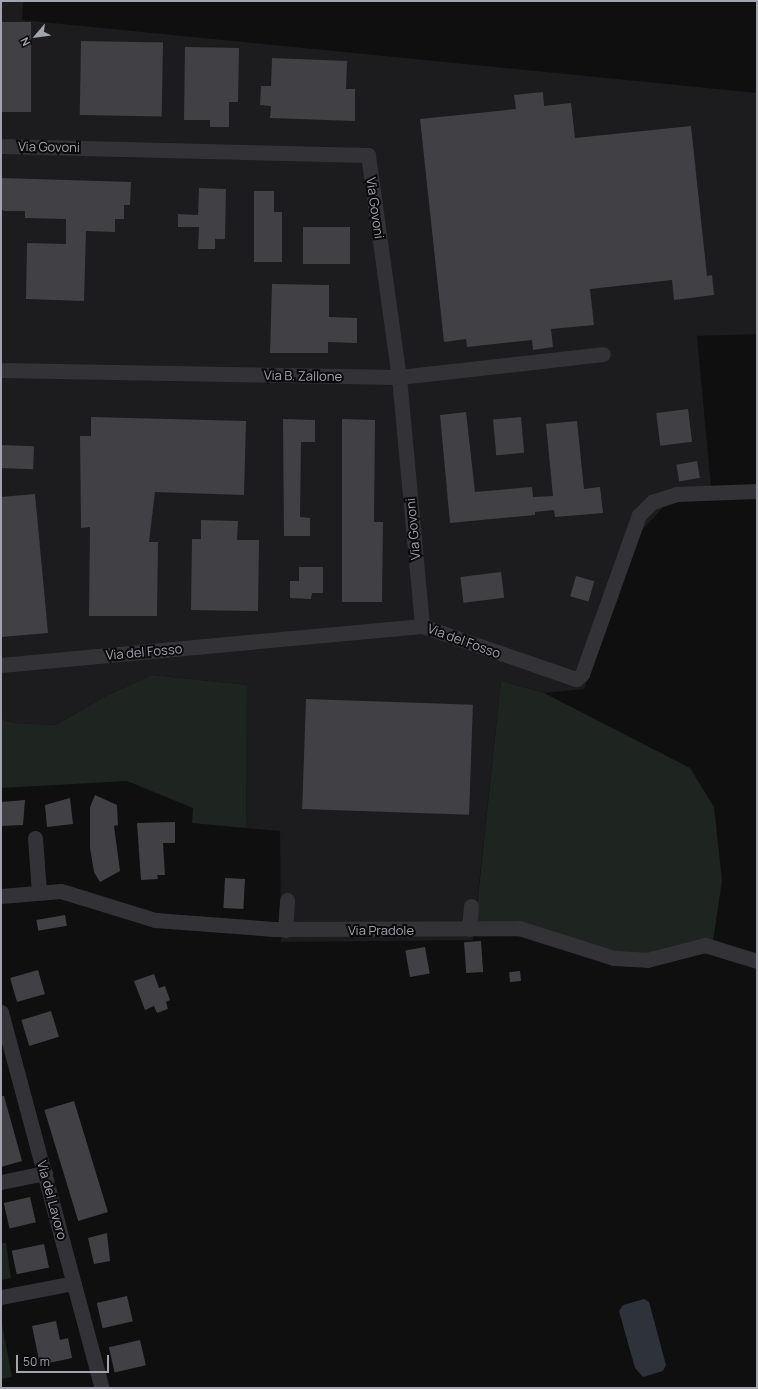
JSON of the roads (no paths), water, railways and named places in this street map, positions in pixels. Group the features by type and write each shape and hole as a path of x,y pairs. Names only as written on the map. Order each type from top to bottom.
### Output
{"street":[{"name":"Via Govoni","path":"1,146 368,155 399,377 422,626"},
{"name":"Via B. Zallone","path":"1,370 399,377 603,354"},
{"name":"Via del Fosso","path":"1,665 422,626 576,679 582,674 639,515 652,502 676,494 757,491"},
{"path":"35,838 39,892"},
{"name":"Via Pradole","path":"1,896 61,891 155,920 285,930 520,928 614,958 647,960 705,945 757,961"},
{"path":"285,930 287,900"},
{"path":"469,929 471,906"},
{"name":"Via del Lavoro","path":"1,1012 102,1388"},
{"path":"1,1182 45,1173"},
{"path":"1,1297 74,1283"}]}
